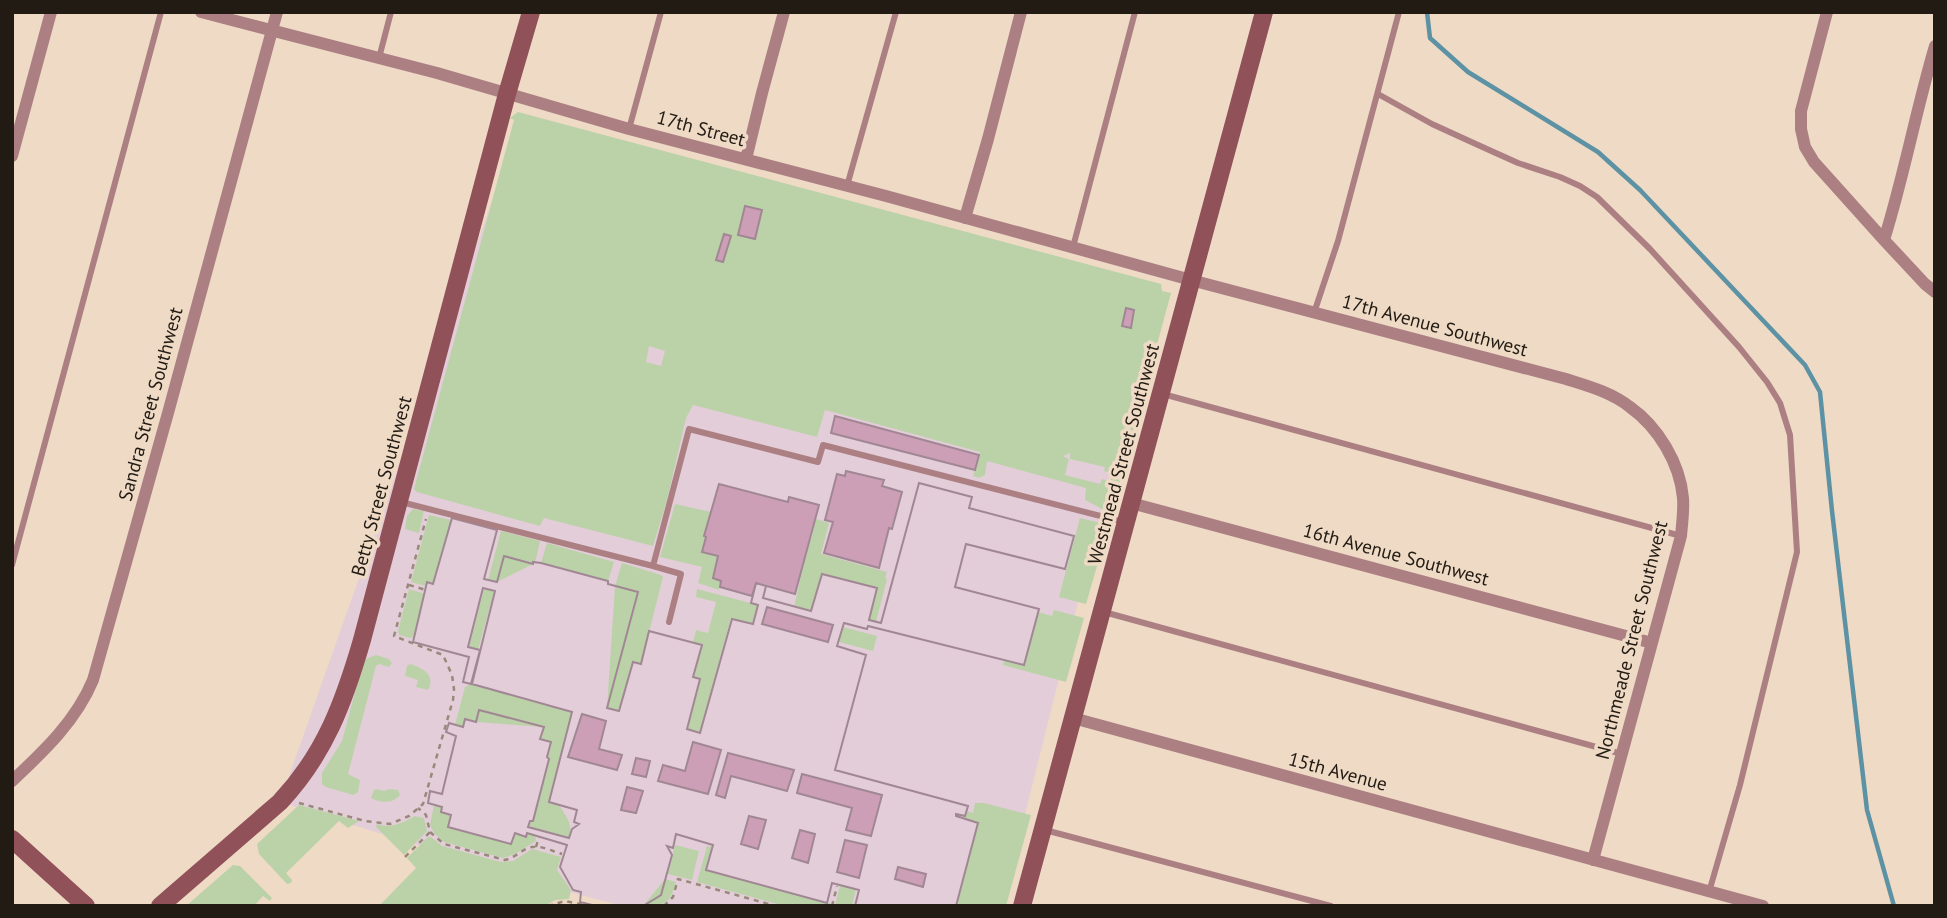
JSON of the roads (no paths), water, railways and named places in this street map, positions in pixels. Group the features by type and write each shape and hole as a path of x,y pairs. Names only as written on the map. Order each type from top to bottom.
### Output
{"street":[{"path":"12,156 51,12"},
{"name":"17th Street","path":"201,12 437,73 629,129 1191,280"},
{"name":"Sandra Street Southwest","path":"12,781 66,727 86,697 93,680 277,12"},
{"name":"Betty Street Southwest","path":"160,906 281,802 315,759 332,726 357,657 531,12"},
{"path":"746,159 784,12"},
{"path":"965,218 1021,12"},
{"name":"Westmead Street Southwest","path":"1022,906 1264,12"},
{"path":"1827,12 1801,111 1805,147 1814,162 1935,292"},
{"path":"1884,240 1935,46"},
{"name":"17th Avenue Southwest","path":"1191,280 1566,379 1599,390 1631,407 1656,432"},
{"name":"Northmeade Street Southwest","path":"1593,860 1681,536 1683,498 1679,480 1670,455 1656,432"},
{"name":"16th Avenue Southwest","path":"1130,503 1652,643"},
{"name":"15th Avenue","path":"1073,718 1763,906"},
{"path":"12,839 86,906"}],"lane":[{"path":"12,565 161,12"},
{"path":"379,59 391,12"},
{"path":"629,129 661,12"},
{"path":"847,186 896,12"},
{"path":"1073,247 1135,12"},
{"path":"1314,313 1338,241 1399,12"},
{"path":"1378,94 1433,124 1518,163 1560,177 1597,197 1650,249 1739,347 1780,403 1790,435 1797,552 1740,785 1709,892"},
{"path":"1161,394 1681,536"},
{"path":"653,566 689,429 818,462 822,445 1126,522"},
{"path":"399,501 681,574 669,622"},
{"path":"1101,612 1622,754"},
{"path":"1042,830 1331,906"}],"waterway":[{"path":"1427,12 1430,38 1468,72 1598,152 1640,190 1805,365 1820,392 1867,810 1894,906"}]}
